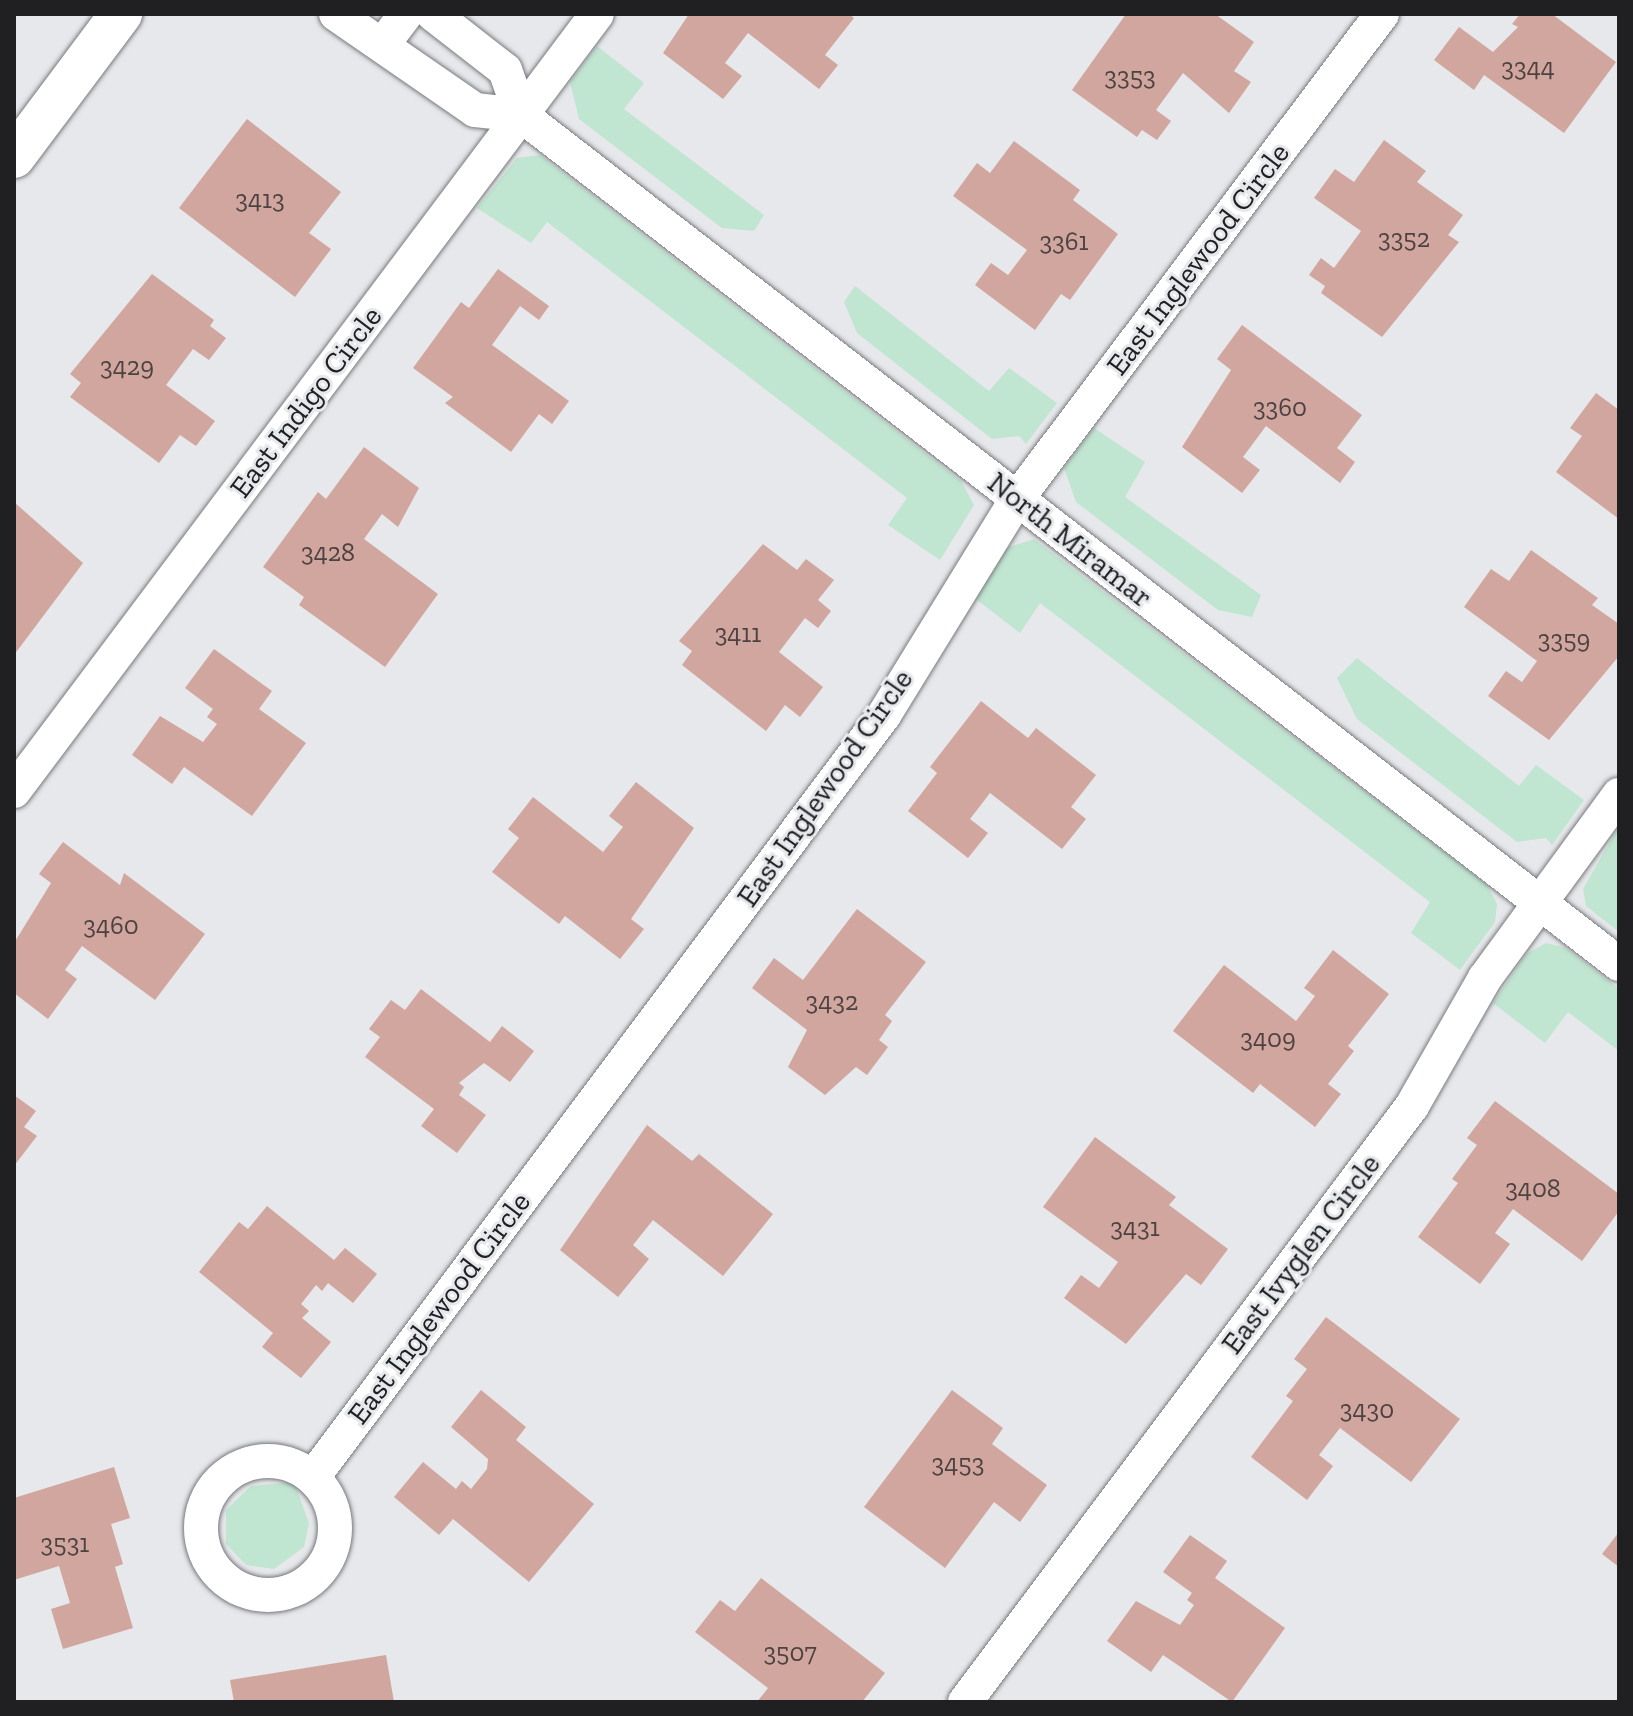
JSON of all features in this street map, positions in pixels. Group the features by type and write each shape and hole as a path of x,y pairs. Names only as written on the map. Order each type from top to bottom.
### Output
{"street":[{"path":"14,157 121,14"},
{"path":"336,14 384,43 475,110 521,115 505,70 433,14"},
{"path":"384,43 406,14"},
{"name":"East Indigo Circle","path":"14,791 597,14"},
{"name":"East Inglewood Circle","path":"313,1477 884,715 1017,499 1382,14"},
{"name":"North Miramar","path":"521,115 1619,964"},
{"name":"East Ivyglen Circle","path":"965,1702 1412,1106 1485,978 1619,795"}],"green space":[{"path":"597,46 644,83 624,109 764,215 754,231 722,228 579,119 570,82"},
{"path":"540,155 961,481 974,505 940,560 888,525 907,498 547,222 531,243 477,208 517,158"},
{"path":"855,286 989,391 1009,368 1057,403 1026,444 1019,436 992,439 857,333 844,302"},
{"path":"1094,428 1145,462 1125,497 1261,595 1252,617 1218,610 1076,502 1064,468"},
{"path":"1034,539 1487,885 1497,904 1495,922 1460,970 1411,933 1430,902 1040,603 1020,633 972,596 1003,549"},
{"path":"1357,658 1519,786 1536,765 1584,800 1552,845 1546,838 1517,842 1357,719 1337,678"},
{"path":"1619,826 1619,932 1586,906 1583,889"},
{"path":"1546,943 1566,948 1619,989 1619,1051 1568,1012 1545,1043 1493,1003 1526,954"},
{"path":"294,1482 309,1523 304,1547 274,1569 246,1565 226,1544 226,1510 251,1486"}],"building":[{"path":"689,14 849,14 854,18 825,55 838,65 819,89 748,33 725,63 742,76 723,99 663,53"},
{"path":"1126,14 1215,14 1254,42 1234,71 1251,82 1229,113 1183,73 1156,110 1171,121 1157,140 1142,130 1137,137 1072,90"},
{"path":"1520,14 1552,14 1616,62 1564,133 1484,75 1474,90 1434,60 1459,27 1493,52 1518,27 1512,24"},
{"path":"247,119 341,192 309,233 331,249 295,297 179,208"},
{"path":"1384,140 1426,171 1417,182 1463,215 1448,235 1459,242 1382,337 1321,293 1325,286 1309,275 1321,258 1334,268 1361,231 1314,198 1335,169 1354,182"},
{"path":"1014,141 1080,190 1073,200 1118,234 1070,300 1061,294 1035,330 975,285 991,263 1008,275 1027,250 953,196 977,163 990,173"},
{"path":"498,269 549,306 539,320 520,306 492,345 569,401 552,424 539,414 511,452 445,403 453,397 413,368 461,302 469,308"},
{"path":"152,274 214,320 210,326 226,338 209,360 193,349 166,385 215,421 196,446 180,435 159,463 70,397 81,383 70,374"},
{"path":"1242,325 1362,415 1337,448 1355,462 1340,483 1266,426 1243,457 1260,470 1242,493 1182,447 1231,370 1217,359"},
{"path":"1596,393 1619,410 1619,519 1556,472 1582,436 1570,428"},
{"path":"364,447 419,488 398,527 382,514 364,539 438,594 385,667 299,605 304,597 263,567 318,492 326,499"},
{"path":"14,502 83,563 14,655"},
{"path":"763,544 797,570 806,559 834,580 818,600 831,611 818,628 805,618 779,652 823,687 800,717 785,705 766,731 682,665 692,651 679,641"},
{"path":"1531,550 1598,598 1592,605 1619,624 1619,656 1549,740 1488,696 1506,671 1522,682 1537,661 1464,607 1491,569 1509,581"},
{"path":"214,649 272,691 259,709 306,743 252,816 184,767 172,784 132,755 160,716 203,742 217,724 207,717 213,709 185,688"},
{"path":"981,701 1028,738 1036,728 1096,775 1071,807 1086,819 1062,849 990,793 970,819 988,833 968,858 908,811 937,773 930,767"},
{"path":"636,782 694,828 631,919 644,929 620,959 565,916 559,924 492,872 519,838 508,829 533,797 603,852 623,827 609,816"},
{"path":"63,842 120,885 124,873 205,934 155,1000 82,946 65,970 77,979 48,1019 14,993 14,943 51,883 39,874"},
{"path":"857,909 926,962 885,1015 892,1021 879,1040 888,1047 867,1075 856,1067 825,1095 788,1067 807,1030 752,988 774,958 803,980"},
{"path":"1333,950 1389,994 1348,1046 1354,1051 1328,1084 1341,1094 1315,1127 1260,1084 1253,1093 1173,1031 1224,965 1296,1021 1315,996 1304,988"},
{"path":"421,989 490,1042 502,1026 534,1051 510,1082 484,1063 459,1083 464,1087 459,1095 486,1115 457,1153 421,1126 434,1109 365,1057 380,1037 369,1029 391,1000 405,1010"},
{"path":"14,1095 36,1111 24,1127 37,1136 14,1166"},
{"path":"1495,1101 1619,1194 1619,1211 1582,1261 1513,1209 1495,1233 1510,1244 1480,1284 1418,1237 1458,1183 1452,1179 1477,1145 1467,1138"},
{"path":"647,1125 692,1161 699,1154 773,1214 723,1276 653,1220 633,1245 649,1259 618,1297 560,1250"},
{"path":"1095,1137 1176,1197 1169,1205 1228,1249 1201,1285 1186,1274 1126,1344 1064,1298 1081,1275 1099,1288 1118,1262 1043,1207"},
{"path":"267,1206 334,1260 345,1248 377,1274 353,1303 328,1283 322,1291 316,1285 301,1304 309,1311 302,1318 331,1342 301,1378 262,1347 273,1333 199,1272 239,1222 248,1229"},
{"path":"1326,1317 1460,1419 1411,1482 1340,1428 1319,1455 1333,1466 1307,1500 1251,1457 1293,1401 1286,1396 1307,1369 1294,1359"},
{"path":"481,1390 526,1427 516,1440 594,1504 529,1582 453,1519 439,1535 394,1497 423,1462 456,1489 462,1481 471,1489 487,1469 488,1459 451,1427"},
{"path":"952,1390 1003,1428 992,1444 1047,1485 1020,1522 994,1502 945,1568 864,1507"},
{"path":"114,1467 130,1518 111,1524 123,1564 115,1567 133,1628 63,1649 51,1609 70,1603 59,1566 14,1580 14,1498"},
{"path":"1619,1532 1619,1567 1602,1554"},
{"path":"1190,1535 1227,1561 1215,1578 1285,1628 1232,1702 1163,1655 1151,1672 1107,1641 1136,1601 1180,1625 1194,1605 1187,1600 1192,1593 1163,1572"},
{"path":"761,1578 885,1673 862,1702 757,1702 768,1688 695,1632 720,1600 735,1611"},
{"path":"386,1655 394,1702 234,1702 230,1680"}]}
